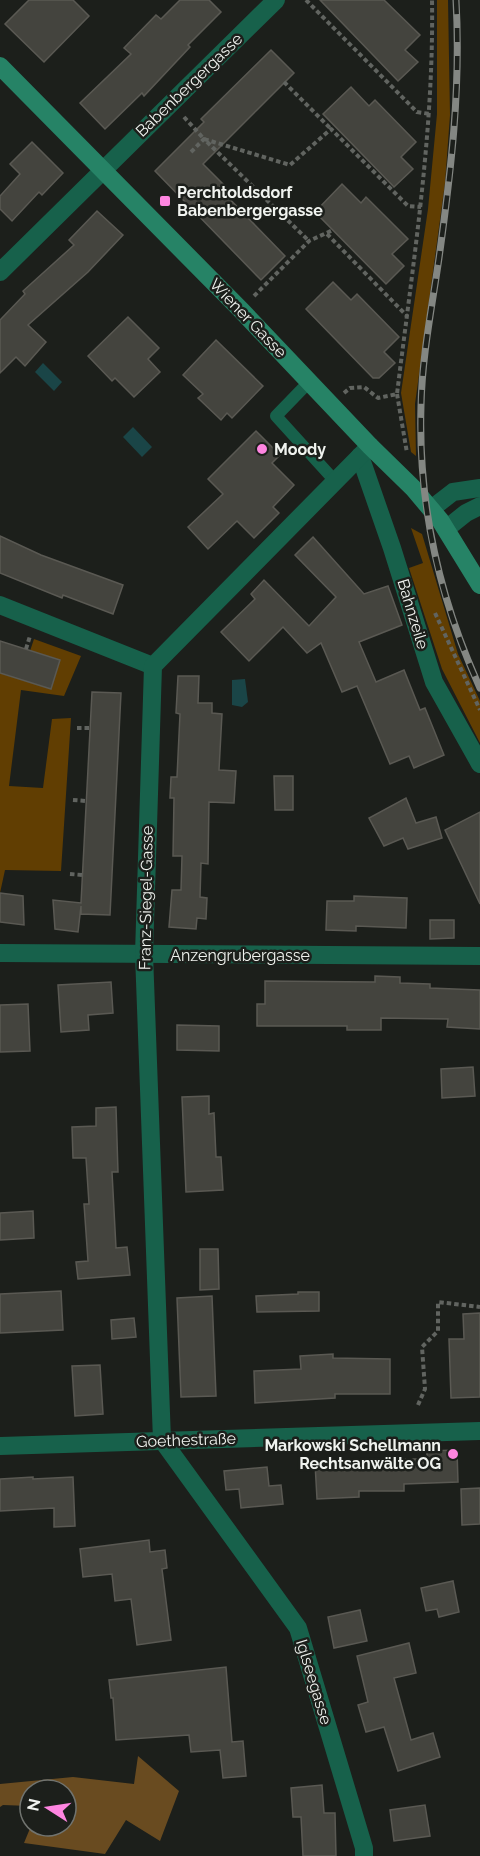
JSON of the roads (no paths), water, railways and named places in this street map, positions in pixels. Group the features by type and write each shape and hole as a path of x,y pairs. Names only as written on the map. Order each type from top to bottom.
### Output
{"main road":[{"name":"Wiener Gasse","path":"0,66 241,310 331,405 365,451 399,473 446,529 480,585"}],"street":[{"name":"Babenbergergasse","path":"0,272 276,0"},
{"path":"0,605 153,666 365,451"},
{"name":"Bahnzeile","path":"365,451 392,548 434,682 480,764"},
{"path":"431,509 453,492 480,488"},
{"path":"446,529 466,513 480,506"},
{"name":"Franz-Siegel-Gasse","path":"153,666 144,954 162,1440"},
{"name":"Anzengrubergasse","path":"0,953 480,956"},
{"name":"Goethestraße","path":"0,1446 480,1431"},
{"name":"Iglseegasse","path":"162,1440 298,1628 364,1848 364,1856"}],"lane":[{"path":"309,382 276,416 335,481"}],"water":[{"path":"43,363 62,382 54,391 35,372"},
{"path":"133,427 152,447 142,457 123,437"},
{"path":"245,679 248,702 242,707 232,705 232,680"}],"railway":[{"path":"456,0 457,65 454,129 423,369 421,443 423,479 434,550 453,620 480,688"}],"place":[{"name":"Perchtoldsdorf Babenbergergasse","path":"165,201"},
{"name":"Moody","path":"262,449"},
{"name":"Markowski Schellmann Rechtsanwälte OG","path":"453,1454"}]}
